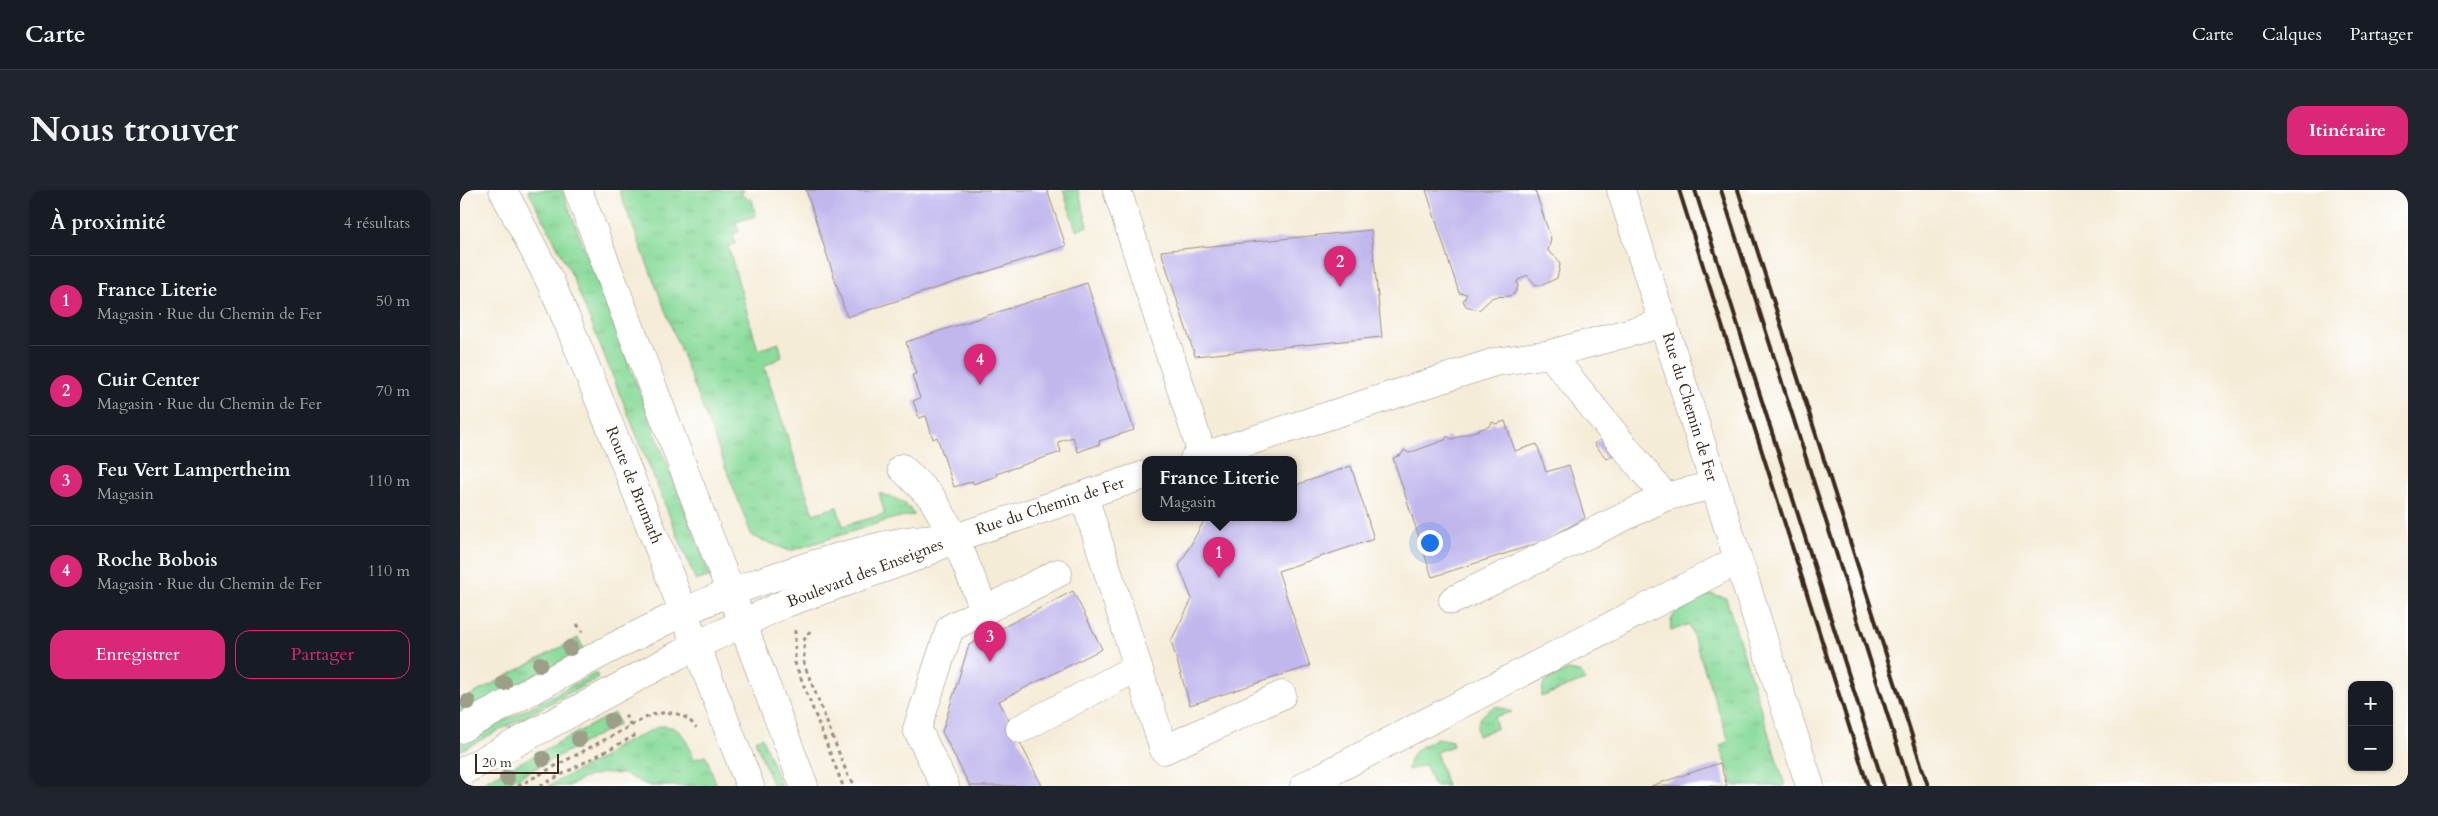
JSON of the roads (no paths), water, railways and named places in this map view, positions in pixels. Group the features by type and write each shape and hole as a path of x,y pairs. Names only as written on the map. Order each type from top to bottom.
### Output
{"street":[{"name":"Route de Brumath","path":"503,190 550,281 571,330 657,543 750,786"},
{"path":"578,190 804,786"},
{"path":"1117,190 1198,456"},
{"path":"1621,190 1664,323"},
{"name":"Rue du Chemin de Fer","path":"1205,456 1495,362 1550,354 1664,323 1810,786"},
{"path":"1550,354 1666,497"},
{"path":"902,468 932,498 955,538 985,611"},
{"name":"Rue du Chemin de Fer","path":"955,538 1142,476"},
{"path":"1454,600 1666,497 1714,485"},
{"path":"1084,496 1164,750 1282,695"},
{"name":"Boulevard des Enseignes","path":"460,729 683,612 730,592 890,542 919,538 955,538"},
{"name":"Boulevard des Enseignes","path":"460,773 695,646 744,625 786,603 922,555 955,538"},
{"path":"1304,786 1738,560"},
{"path":"945,786 917,729 950,628 1058,573"},
{"path":"1020,730 1138,668"}],"railway":[{"path":"1679,190 1868,786"},
{"path":"1695,190 1884,786"},
{"path":"1721,190 1910,786"},
{"path":"1738,190 1928,786"}],"place":[{"name":"Cuir Center","path":"1340,287"},
{"name":"Roche Bobois","path":"980,385"},
{"name":"France Literie","path":"1219,578"},
{"name":"Feu Vert Lampertheim","path":"990,662"}]}
